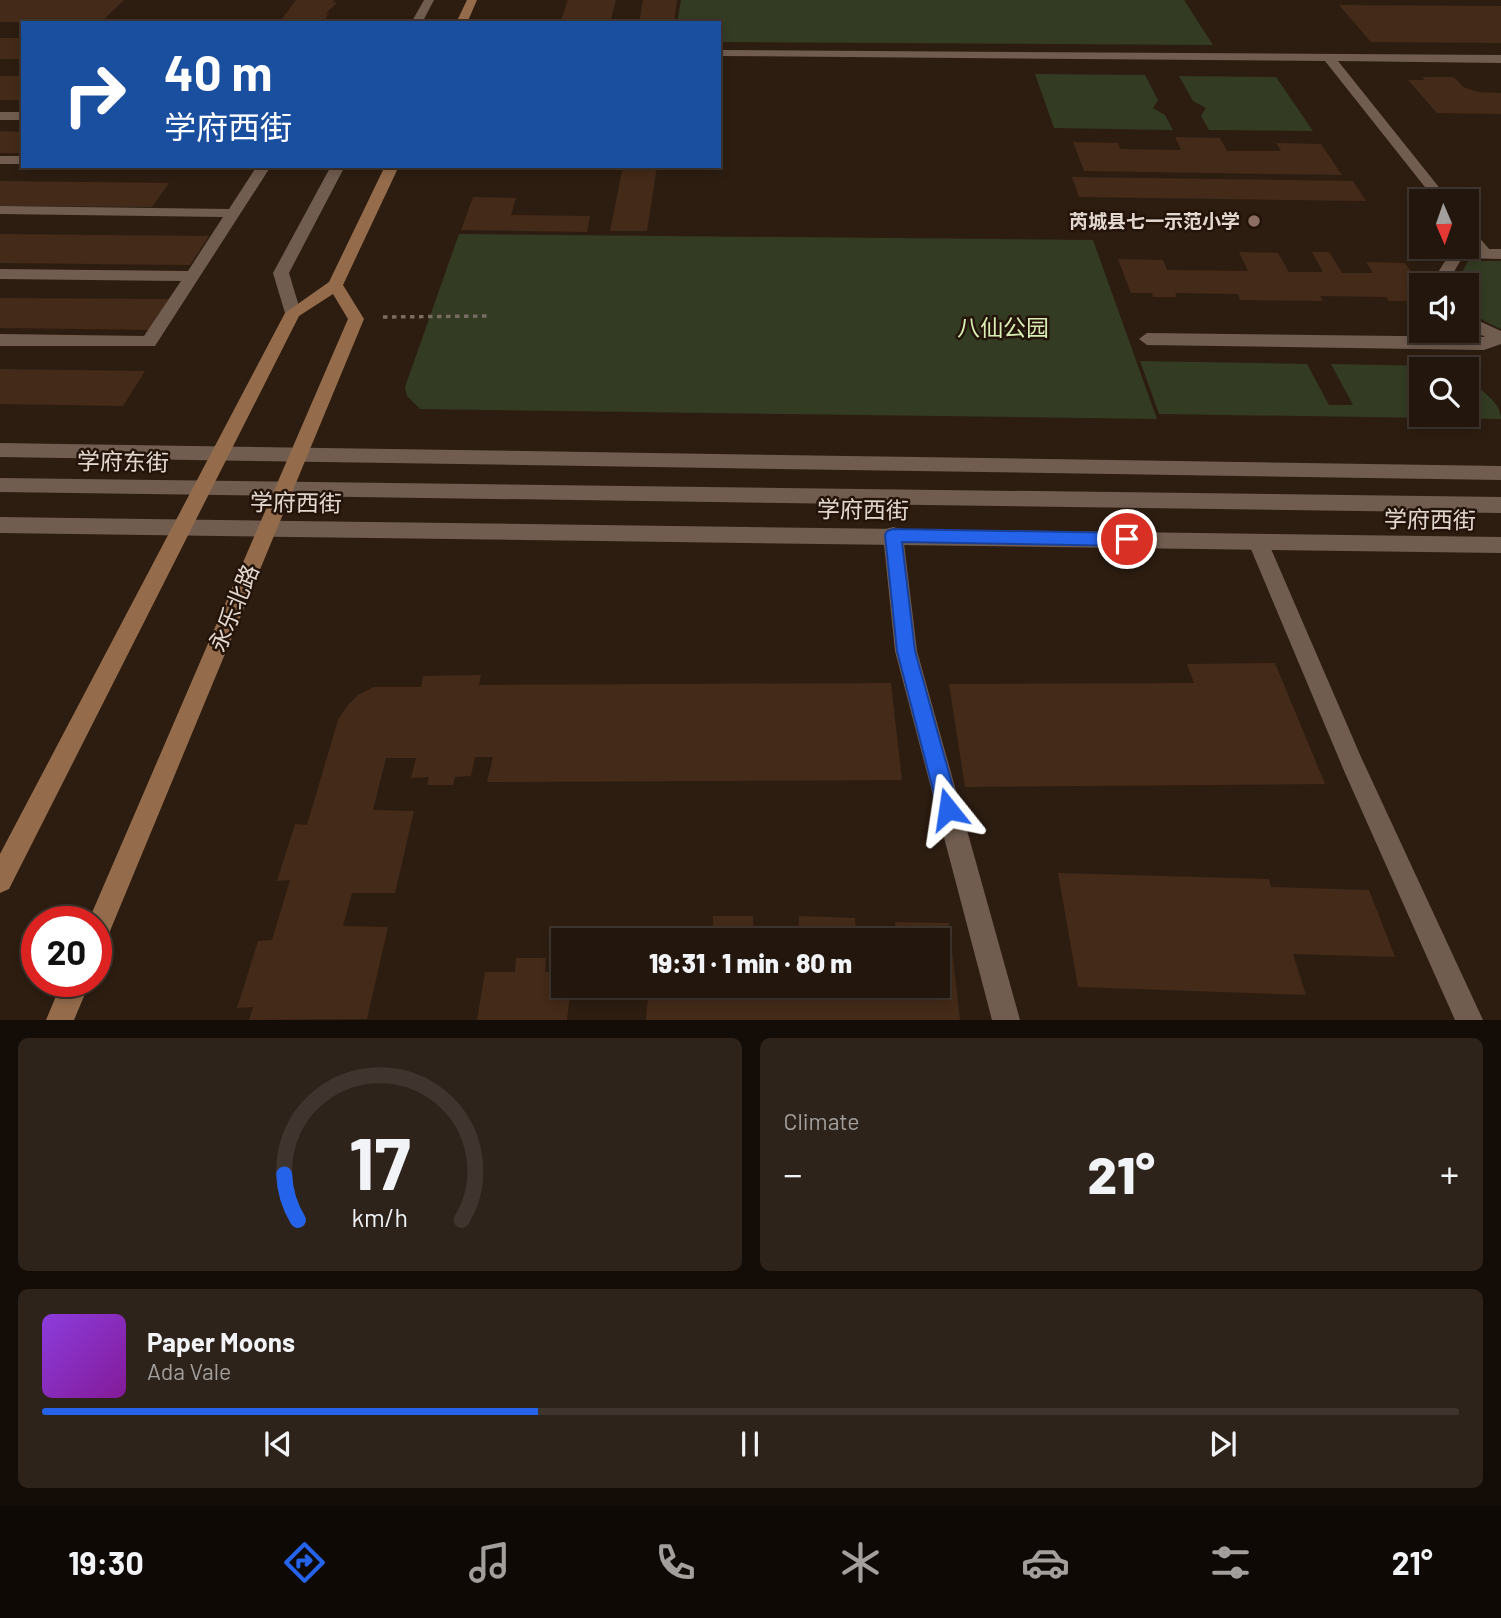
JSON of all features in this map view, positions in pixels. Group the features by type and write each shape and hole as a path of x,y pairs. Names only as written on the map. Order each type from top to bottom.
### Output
{"main road":[{"path":"462,21 472,0"},
{"path":"0,880 293,313 335,285 391,168"},
{"path":"335,285 355,317"},
{"name":"永乐北路","path":"108,906 355,317"},
{"path":"60,1020 70,997"}],"street":[{"path":"417,21 429,0"},
{"path":"721,53 1501,59"},
{"path":"1329,58 1433,189"},
{"path":"0,116 21,116"},
{"path":"0,160 21,160"},
{"path":"0,340 149,342 263,168"},
{"path":"293,313 281,273 337,168"},
{"path":"0,210 234,212"},
{"path":"1479,247 1485,254"},
{"path":"1445,273 1457,253 1501,254"},
{"path":"0,274 192,276"},
{"path":"1479,326 1500,337"},
{"path":"1147,339 1484,344 1500,337"},
{"path":"0,450 1501,473"},
{"name":"学府东街","path":"0,485 246,488"},
{"name":"学府西街","path":"246,488 1501,505"},
{"path":"0,525 183,526"},
{"name":"学府西街","path":"183,526 1501,545"},
{"path":"893,535 906,651 1006,1020"},
{"path":"1258,542 1353,765 1469,1020"}],"path":[{"path":"355,317 491,316"}],"green space":[{"path":"681,0 1184,0 1213,45 721,42 721,21 677,21"},
{"path":"1035,74 1145,75 1158,100 1153,108 1165,115 1173,130 1054,128"},
{"path":"1179,76 1276,77 1313,131 1209,130 1201,116 1206,108 1193,101"},
{"name":"八仙公园","path":"459,234 1093,240 1157,419 420,409 407,396 405,387"},
{"path":"1468,261 1501,261 1501,329 1479,317 1479,273 1462,273"},
{"path":"1140,361 1307,364 1329,405 1353,405 1331,364 1409,365 1409,418 1159,414"},
{"path":"1479,388 1493,401 1501,419 1479,419"}],"building":[{"path":"0,0 124,0 102,21 0,22"},
{"path":"296,0 334,0 333,2 337,3 325,14 329,13 324,21 280,21"},
{"path":"568,0 616,0 611,21 561,21"},
{"path":"643,0 677,0 674,21 639,21"},
{"path":"1339,5 1501,6 1501,43 1371,42"},
{"path":"0,38 21,38 21,59 0,59"},
{"path":"0,76 21,76 21,98 0,100"},
{"path":"1422,77 1454,77 1463,87 1479,92 1501,93 1501,114 1437,113 1408,80 1425,80"},
{"path":"0,131 21,132 21,153 0,153"},
{"path":"1175,137 1220,138 1227,151 1281,151 1276,143 1321,144 1342,175 1084,171 1073,142 1118,143 1120,149 1181,150"},
{"path":"623,168 657,168 647,231 610,231"},
{"path":"1072,177 1353,181 1366,201 1079,197"},
{"path":"0,181 169,183 152,207 0,206"},
{"path":"473,197 516,198 511,215 590,216 587,232 461,230"},
{"path":"0,234 209,236 190,265 0,263"},
{"path":"1239,252 1278,253 1289,272 1323,272 1312,252 1329,252 1342,273 1373,273 1366,262 1405,263 1412,273 1409,273 1409,301 1389,301 1386,297 1320,296 1323,301 1240,300 1238,294 1175,293 1177,297 1153,297 1152,293 1131,293 1118,259 1163,260 1167,270 1248,271"},
{"path":"0,298 170,299 151,330 0,328"},
{"path":"0,369 145,371 123,406 0,404"},
{"path":"1275,663 1325,784 965,787 949,684 1194,683 1187,664"},
{"path":"481,675 479,685 891,683 902,780 487,782 493,757 475,757 471,776 455,777 453,785 427,785 429,777 411,778 416,758 386,758 373,810 414,811 395,893 352,893 343,926 388,927 367,1019 249,1020 253,1007 237,1008 258,941 272,940 290,880 277,881 295,824 307,825 338,720 348,705 358,695 374,687 421,687 423,676"},
{"path":"1058,873 1269,879 1271,887 1369,890 1395,957 1293,954 1306,995 1078,987"},
{"path":"713,916 753,916 753,928 713,928"},
{"path":"799,916 855,918 856,928 799,928"},
{"path":"895,922 949,923 950,928 896,928"},
{"path":"950,932 960,1020 646,1020 648,998 950,998"},
{"path":"516,958 546,958 545,972 551,972 551,998 570,998 567,1020 477,1020 485,972 515,972"}],"place":[{"name":"芮城县七一示范小学","path":"1254,221"}],"route":[{"path":"948,809 906,651 893,535 1127,539"}]}
